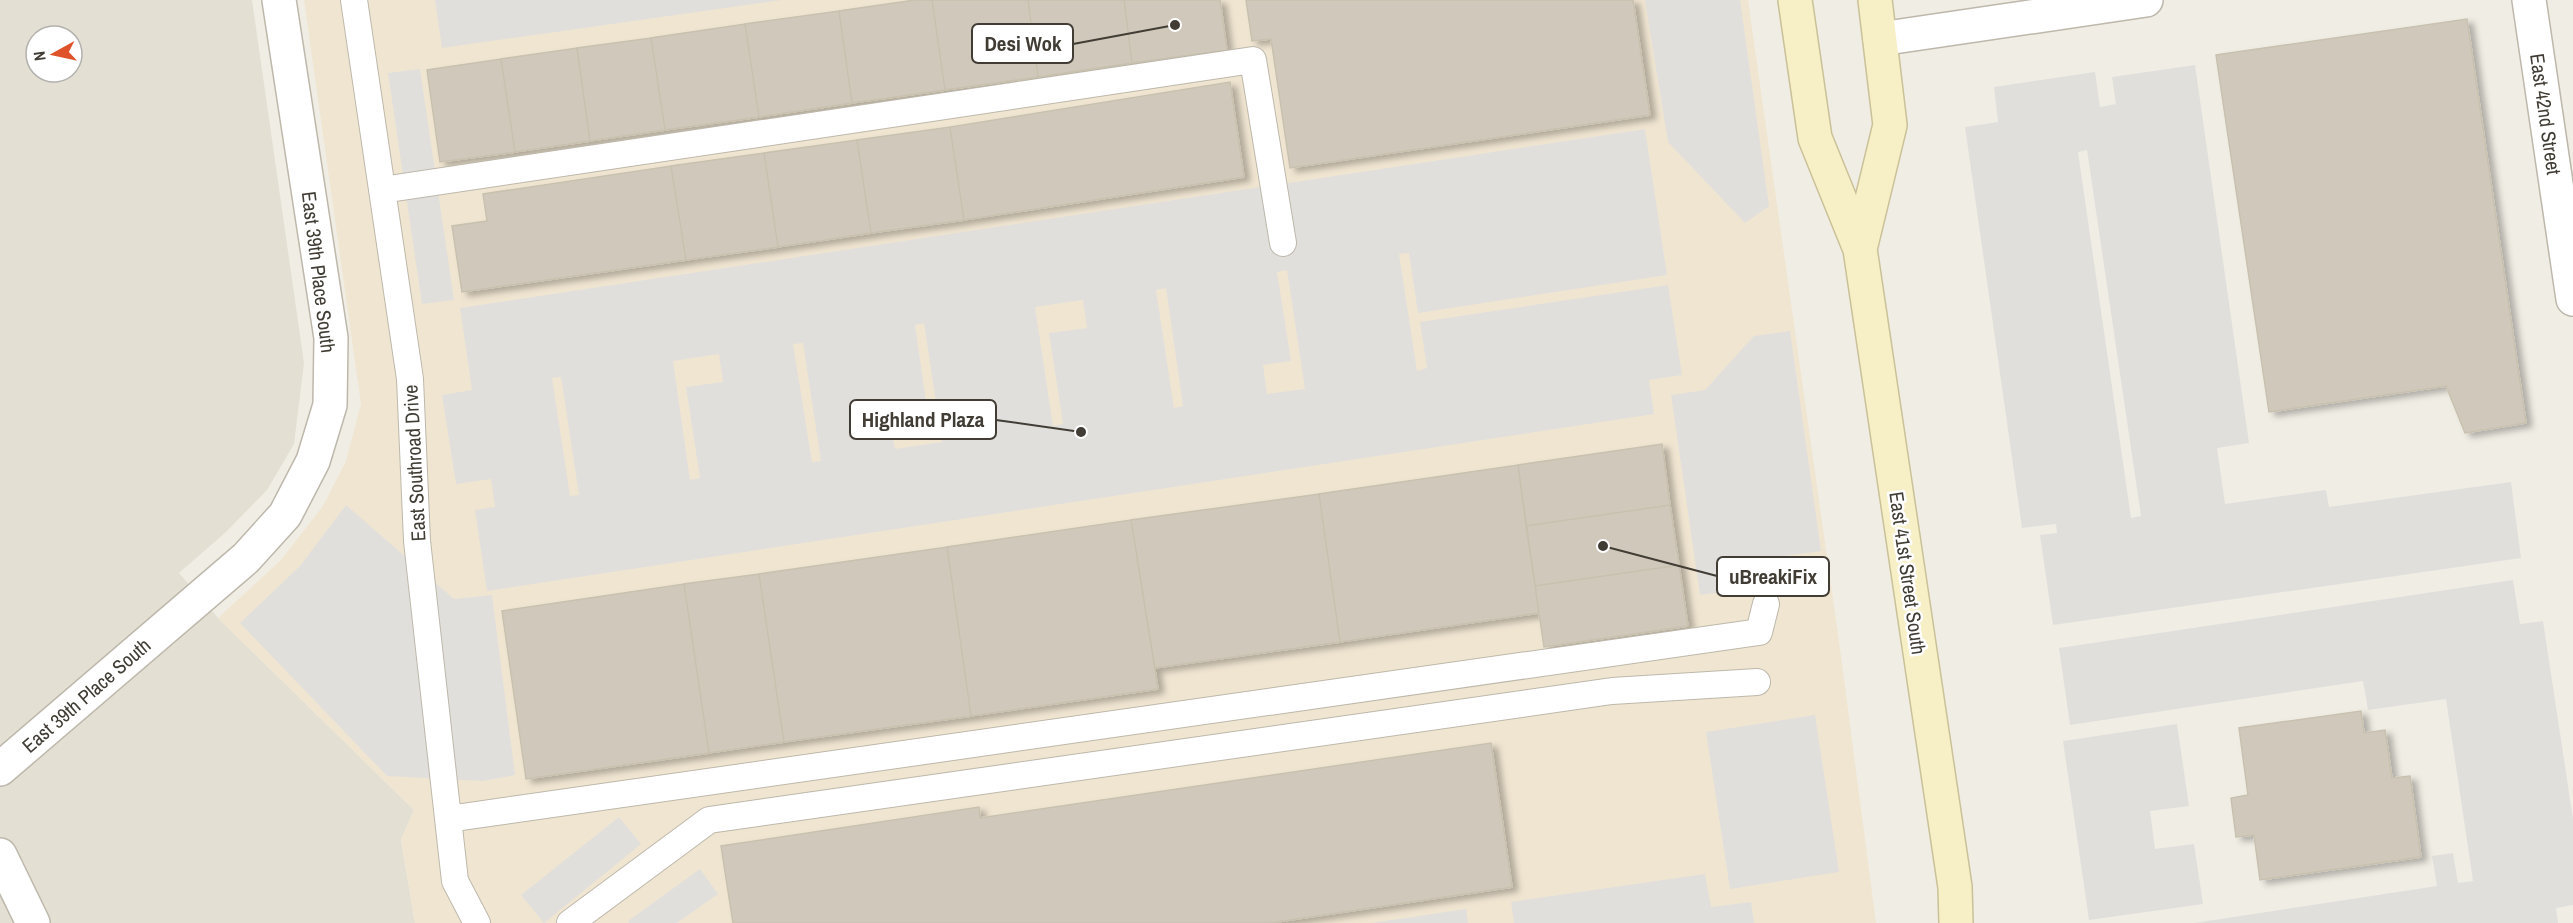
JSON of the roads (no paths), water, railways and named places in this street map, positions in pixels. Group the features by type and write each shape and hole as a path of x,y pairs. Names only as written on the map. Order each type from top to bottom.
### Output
{"main road":[{"name":"East 41st Street South","path":"1795,0 1815,138 1860,249 1960,914"},
{"name":"East 41st Street South","path":"1860,249 1890,125 1875,0"}],"street":[{"name":"East 39th Place South","path":"0,769 246,558 285,515 313,461 330,405 331,338 279,0"},
{"path":"1880,39 2078,4 2146,0"},
{"name":"East 42nd Street","path":"2529,0 2573,299"},
{"path":"0,855 33,923"}],"lane":[{"name":"East Southroad Drive","path":"354,0 411,380 417,541 455,881 477,923"},
{"path":"382,189 1253,60 1283,243"},
{"path":"448,819 1759,632 1766,604"},
{"path":"570,923 709,820 1612,691 1757,682"}],"place":[{"name":"Desi Wok","path":"1175,25"},
{"name":"Highland Plaza","path":"1081,432"},
{"name":"uBreakiFix","path":"1603,546"}]}
